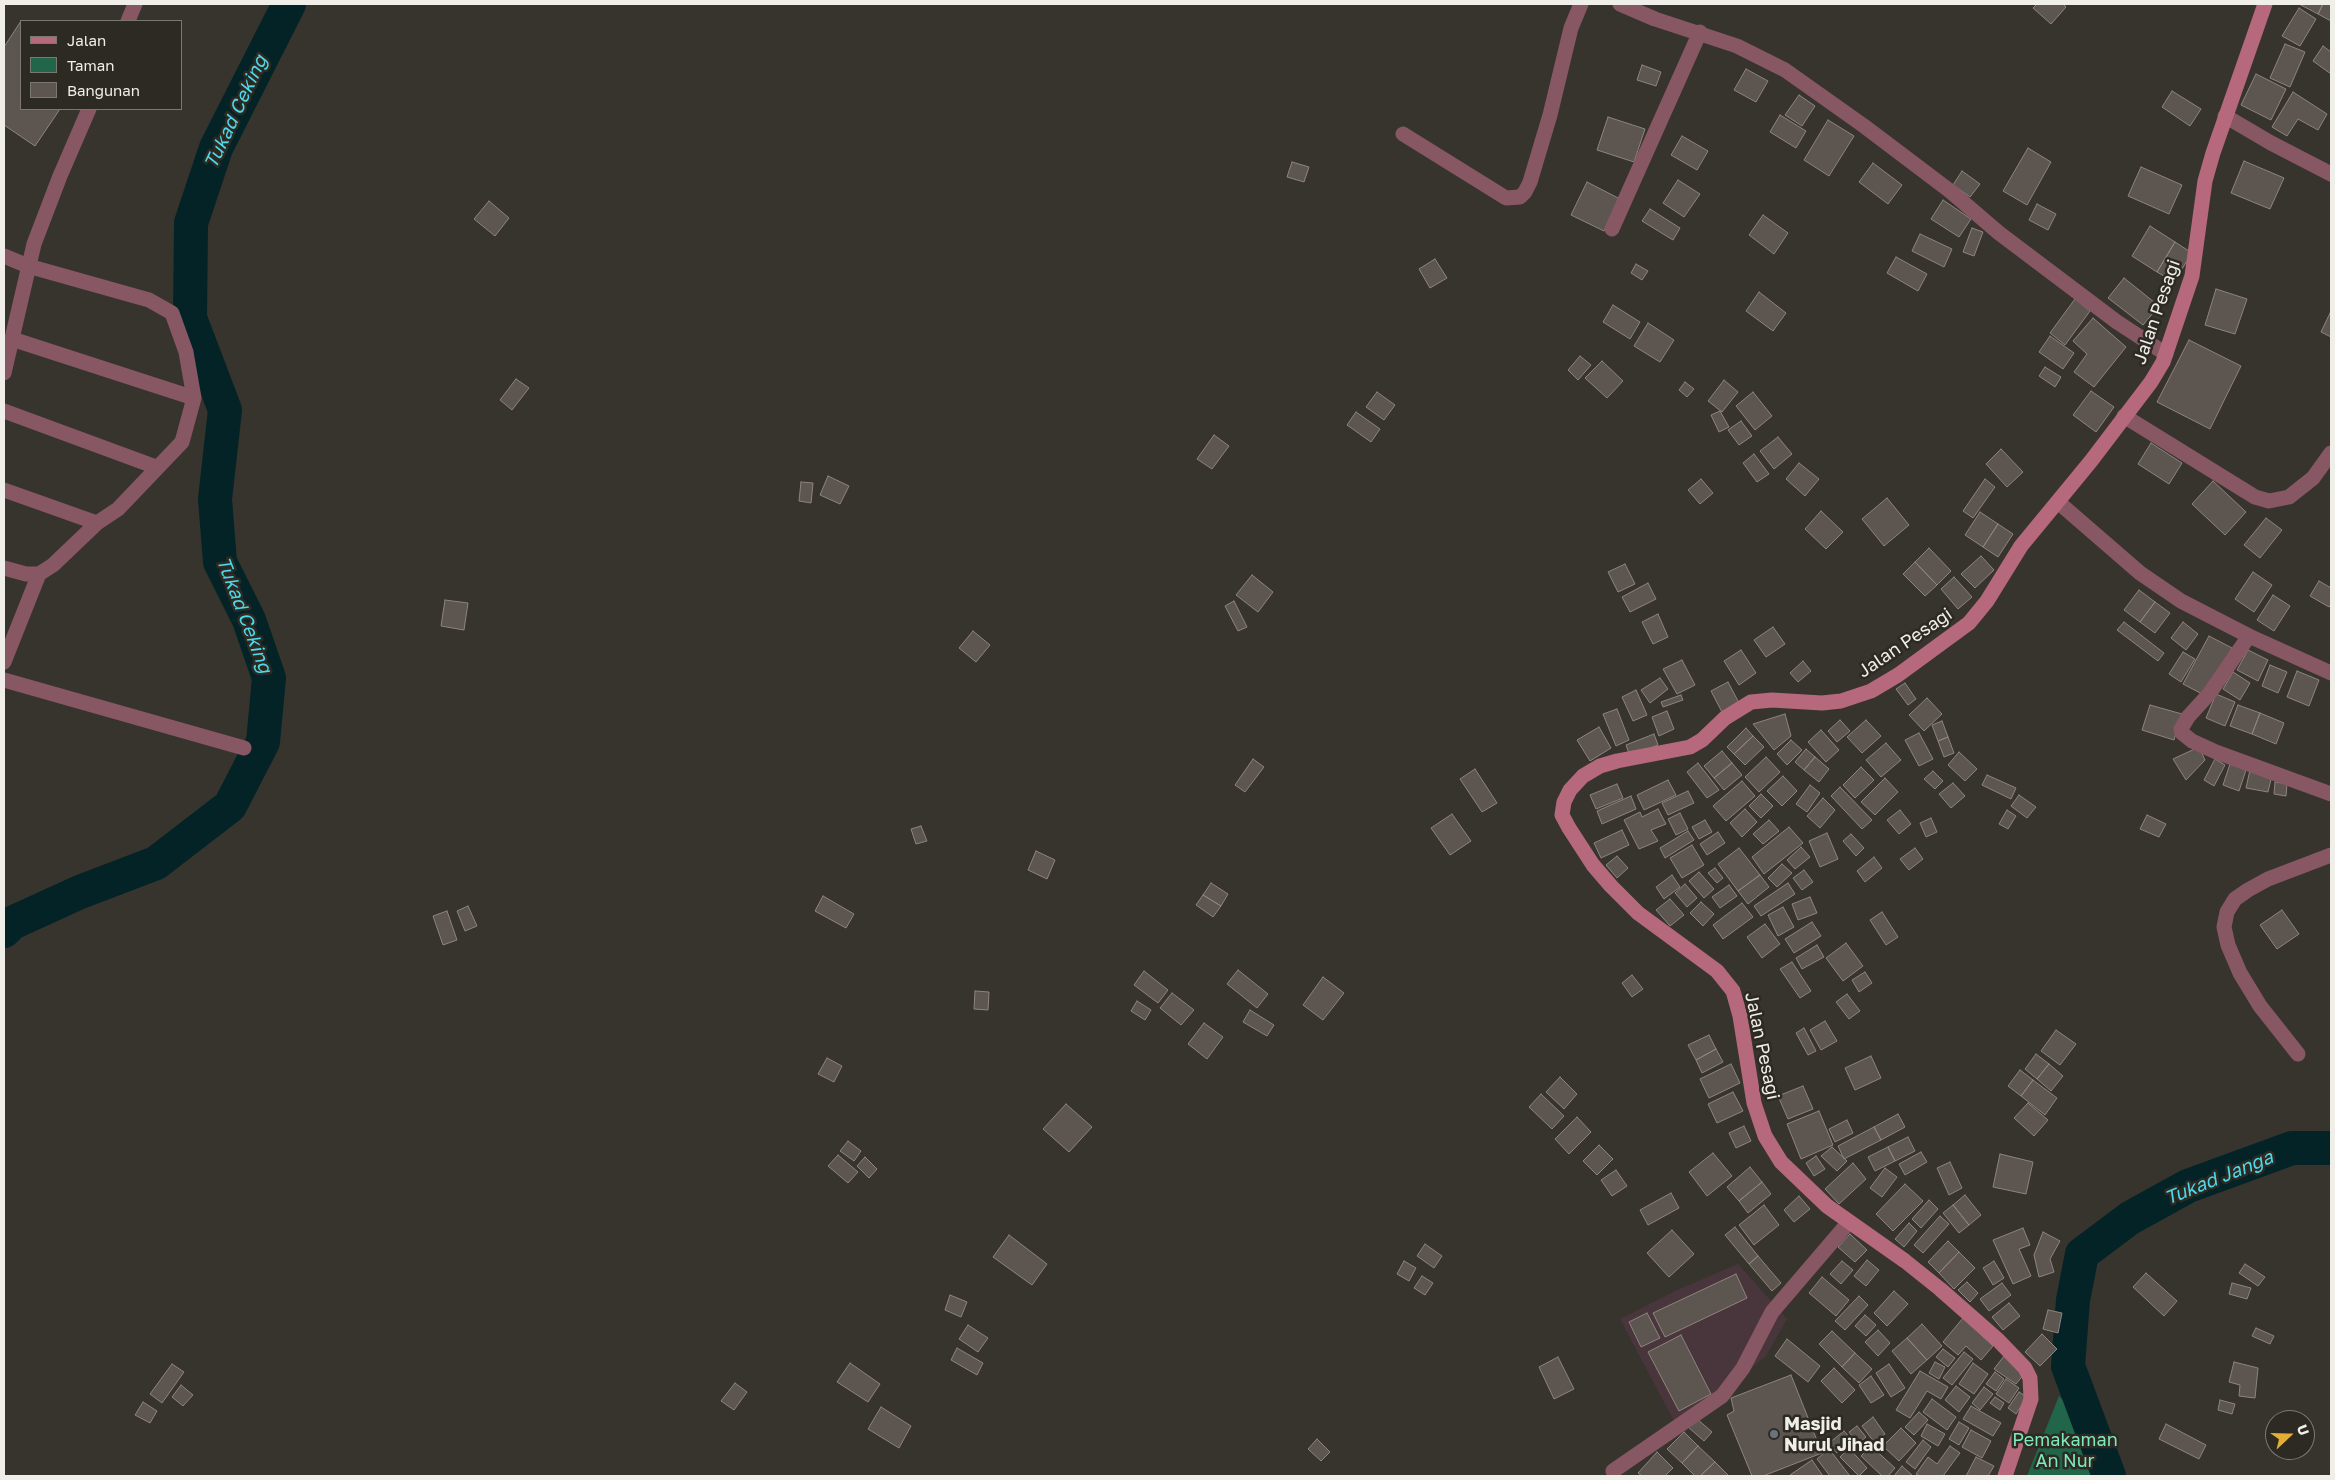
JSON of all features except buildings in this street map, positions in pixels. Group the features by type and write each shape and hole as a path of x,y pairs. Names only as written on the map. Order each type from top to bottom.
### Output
{"street":[{"path":"128,20 135,4"},
{"path":"1403,134 1506,198 1520,197 1526,192 1530,182 1550,115 1571,28 1581,4"},
{"path":"1620,4 1655,19 1700,32 1737,46 1785,70 1888,144 1950,191 1999,233 2095,305 2166,354"},
{"name":"Jalan Pesagi","path":"2005,1476 2031,1399 2030,1378 2025,1368 1998,1340 1940,1289 1905,1260 1849,1222 1807,1188 1781,1162 1766,1136 1754,1103 1748,1076 1740,1016 1733,991 1717,971 1638,913 1611,886 1593,865 1568,828 1562,815 1564,802 1570,790 1583,776 1600,766 1616,761 1690,748 1702,740 1725,718 1751,702 1772,700 1822,703 1841,701 1871,691 1898,675 1969,623 1987,601 2021,546 2092,461 2151,382 2166,354 2192,276 2205,182 2225,116 2244,70 2265,4"},
{"path":"1612,229 1700,32"},
{"path":"4,373 28,266 60,176 89,110"},
{"path":"2225,116 2331,174"},
{"path":"4,256 28,266 149,300 172,313 186,352 194,398 182,442 166,460 156,467 118,509 97,523 53,565 39,574 26,574 4,568"},
{"path":"12,339 194,398"},
{"path":"4,411 156,467"},
{"path":"2124,416 2255,497 2269,501 2288,497 2295,492 2313,478 2331,453"},
{"path":"4,490 97,523"},
{"path":"2058,502 2140,573 2181,601 2248,636 2331,673"},
{"path":"4,662 39,574"},
{"path":"2248,636 2209,694 2188,717 2181,729 2182,733 2192,741 2216,752 2331,794"},
{"path":"4,680 244,748"},
{"path":"2298,1054 2260,1006 2240,973 2228,945 2224,927 2227,912 2235,900 2248,890 2331,854"},
{"path":"1613,1471 1722,1396 1743,1368 1772,1312 1849,1222"}],"shaded area":[{"path":"1738,1264 1787,1319 1766,1356 1679,1428 1620,1319 1675,1291"}],"green space":[{"name":"Pemakaman An Nur","path":"2059,1396 2079,1417 2096,1460 2093,1476 2027,1476"}],"waterway":[{"name":"Tukad Ceking","path":"4,931 12,923 80,892 156,863 230,806 263,742 269,678 249,620 220,562 215,499 225,410 190,318 191,223 216,148 289,4"},
{"name":"Tukad Janga","path":"2109,1476 2068,1366 2073,1300 2082,1254 2130,1218 2188,1186 2292,1148 2331,1148"}],"place":[{"name":"Masjid Nurul Jihad","path":"1774,1434"}]}
